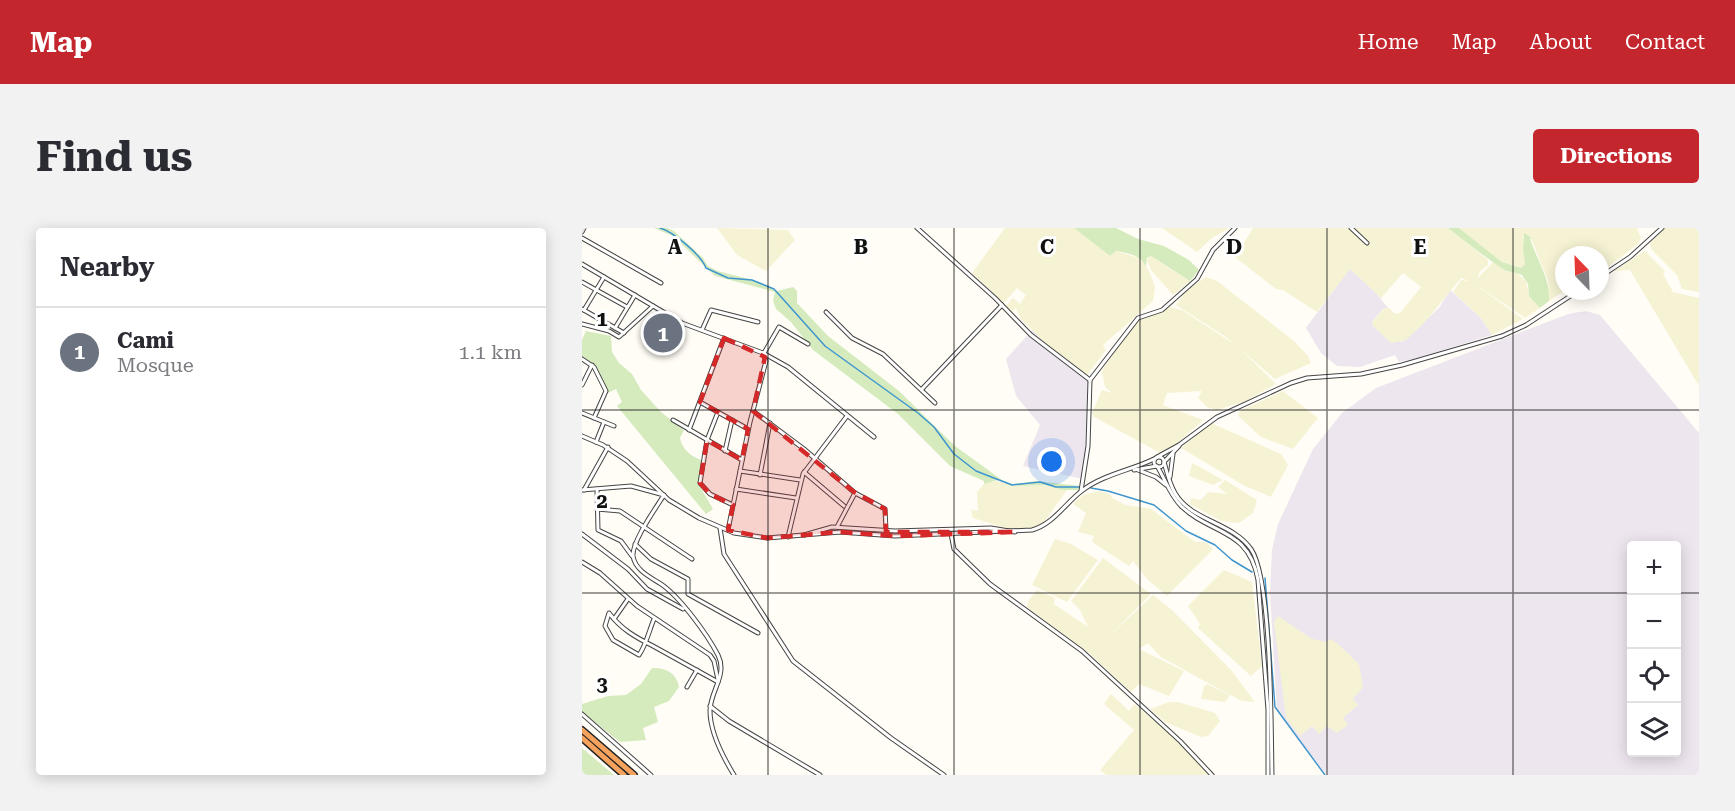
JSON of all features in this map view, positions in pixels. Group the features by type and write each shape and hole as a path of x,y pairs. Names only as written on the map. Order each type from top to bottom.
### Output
{"highway":[{"path":"582,730 634,775"},
{"path":"582,738 624,775"}],"street":[{"path":"582,232 584,228"},
{"path":"917,228 1002,305 1031,335 1090,380"},
{"path":"1081,491 1088,446 1090,380 1138,318 1161,310 1197,279 1213,250 1235,228"},
{"path":"1351,228 1367,243"},
{"path":"1609,271 1630,257 1662,228"},
{"path":"582,238 661,283"},
{"path":"582,264 653,306 702,330 764,353 788,367 874,437"},
{"path":"603,276 583,309 624,333"},
{"path":"582,282 627,308"},
{"path":"615,328 635,295"},
{"path":"582,436 608,447 664,495 699,518 728,530 767,538 840,532 895,536 1032,530 1046,524 1081,491 1179,446 1217,417 1291,382 1306,378 1361,374 1402,365 1502,336 1526,325 1564,300"},
{"path":"922,389 1002,305"},
{"path":"582,324 609,330 619,337 653,306"},
{"path":"702,330 711,310 758,322"},
{"path":"826,312 852,338 883,354 935,403"},
{"path":"728,530 748,429 766,361 764,353 779,327 808,344"},
{"path":"689,430 724,338"},
{"path":"582,359 592,365 606,391 594,418"},
{"path":"582,383 592,365"},
{"path":"700,402 748,429"},
{"path":"753,411 814,457 855,492 885,509 886,531"},
{"path":"718,412 707,440 700,483 710,494 733,505"},
{"path":"582,413 614,426"},
{"path":"788,537 800,480 814,457 847,416"},
{"path":"673,420 742,460"},
{"path":"725,451 732,420"},
{"path":"596,442 604,422"},
{"path":"760,474 770,423"},
{"path":"1124,472 1162,466 1179,446"},
{"path":"583,490 608,447"},
{"path":"1170,482 1173,454"},
{"path":"1157,457 1162,458 1170,482 1181,502 1190,510 1242,539 1251,549 1261,571 1271,709 1270,775"},
{"path":"1157,457 1154,462 1168,487 1188,511 1239,541 1257,570 1268,710 1270,775"},
{"path":"1136,470 1156,477 1168,487"},
{"path":"740,471 800,480"},
{"path":"804,472 844,506"},
{"path":"583,490 631,486 664,495"},
{"path":"597,489 598,530 621,541 645,575 668,590 686,610 719,657 722,669 710,706 712,726 734,775"},
{"path":"736,489 796,498"},
{"path":"837,527 855,492"},
{"path":"634,558 635,544 664,495"},
{"path":"597,509 620,511 692,559"},
{"path":"720,527 724,555 792,661 891,738 944,775"},
{"path":"803,536 817,529 837,527 886,531 991,528 1015,532"},
{"path":"582,534 622,564 647,589 686,610"},
{"path":"951,534 954,549 990,584 1082,651 1180,741 1212,775"},
{"path":"635,544 651,560 688,579 688,594 758,633"},
{"path":"582,562 600,573 654,619 710,655 714,661 718,682"},
{"path":"614,619 628,599"},
{"path":"654,619 645,642 639,655 613,640 605,626 609,613 633,636 645,642 697,670 718,682"},
{"path":"687,687 697,670"},
{"path":"710,706 739,727 820,775"},
{"path":"582,714 651,775"}],"highlighted area":[{"path":"724,338 765,357 753,411 854,492 885,509 886,532 1015,532 895,536 840,532 767,538 728,530 733,505 710,494 700,483 707,440 742,460 748,429 700,402"}],"shaded area":[{"path":"717,228 788,230 795,240 766,271 737,255"},
{"path":"1005,228 1074,228 1110,256 1116,251 1142,259 1150,273 1155,286 1153,301 1104,344 1106,350 1087,375 1052,350 1020,318 1016,308 1012,312 1006,306 1013,298 1020,304 1026,295 1017,288 1004,303 972,273"},
{"path":"1162,228 1229,228 1212,238 1197,252"},
{"path":"1253,228 1448,228 1488,260 1488,265 1480,271 1477,279 1493,262 1505,271 1517,273 1526,281 1529,296 1540,308 1525,318 1472,282 1523,319 1492,335 1481,318 1453,292 1461,280 1469,281 1461,278 1425,322 1406,340 1391,343 1373,326 1372,322 1385,308 1389,308 1395,314 1400,313 1421,287 1403,273 1381,298 1350,269 1317,312 1283,290 1276,289 1235,257"},
{"path":"1459,228 1637,228 1641,238 1638,244 1609,266 1609,246 1555,246 1555,297 1549,301 1548,281 1531,238 1523,236 1525,264 1521,268 1502,262"},
{"path":"1665,228 1699,228 1699,292 1682,289 1677,275 1651,249 1650,243"},
{"path":"1645,251 1665,271 1663,274 1673,292 1699,298 1699,386 1630,270 1614,271"},
{"path":"1151,256 1190,281 1173,295 1151,270 1147,260"},
{"path":"1350,268 1372,288 1388,308 1383,309 1372,322 1402,342 1439,308 1450,290 1481,318 1492,335 1399,362 1395,355 1360,367 1337,366 1321,353 1306,328"},
{"path":"1206,277 1217,281 1294,341 1308,356 1311,363 1275,379 1226,337 1176,305 1186,291"},
{"path":"1169,307 1182,310 1237,346 1276,384 1246,401 1217,410 1207,407 1198,398 1202,391 1167,393 1163,405 1203,420 1164,455 1094,417 1092,413 1102,390 1112,393 1105,387 1102,371 1121,342 1140,319"},
{"path":"1586,311 1600,315 1699,433 1699,775 1327,775 1277,711 1270,592 1272,550 1278,524 1313,449 1342,413 1376,388 1568,314"},
{"path":"1033,329 1045,343 1091,380 1083,479 1023,466 1040,425 1016,396 1006,359"},
{"path":"1283,391 1318,418 1293,449 1261,437 1238,416 1240,411"},
{"path":"1211,423 1281,454 1288,465 1271,497 1245,486 1181,448"},
{"path":"1192,463 1223,480 1213,485 1189,476"},
{"path":"1225,480 1257,500 1253,513 1239,523 1221,521 1190,504 1191,498 1201,500 1208,492 1227,494 1218,487"},
{"path":"996,481 1018,486 1046,485 1067,490 1041,526 1025,530 1008,529 973,518 971,509 978,511 977,492 984,484"},
{"path":"1099,491 1110,494 1112,498 1126,505 1151,509 1191,539 1196,542 1206,542 1213,549 1167,596 1146,578 1133,561 1129,566 1092,542 1094,536 1078,532 1086,513 1073,504 1083,495"},
{"path":"1055,539 1071,544 1098,560 1067,602 1032,585"},
{"path":"1103,558 1151,594 1108,637 1153,595 1172,610 1231,670 1255,702 1242,701 1197,677 1161,657 1148,643 1139,649 1184,671 1169,696 1139,684 1131,692 1089,653 1027,607 1028,601 1037,590 1055,598 1054,604 1088,627 1080,610 1071,601"},
{"path":"1224,570 1252,582 1262,666 1251,676 1198,628 1200,624 1188,606"},
{"path":"1278,616 1312,639 1326,642 1330,639 1337,643 1359,664 1363,687 1353,699 1358,705 1343,718 1348,725 1337,733 1327,726 1319,734 1312,726 1300,736 1286,718 1274,622"},
{"path":"1207,684 1230,695 1225,702 1201,699 1204,686"},
{"path":"1111,694 1129,711 1134,704 1177,739 1210,775 1106,775 1100,770 1134,730 1104,704"},
{"path":"1169,702 1178,702 1215,713 1220,721 1208,736 1201,737 1165,722 1150,709"}],"green space":[{"path":"654,228 667,228 674,231 703,258 708,266 718,271 756,281 777,291 793,287 797,291 797,303 828,336 899,391 955,446 1002,480 1013,484 1037,481 1080,486 1078,490 1063,490 1046,485 1018,486 998,480 984,484 984,481 950,466 898,414 813,350 791,322 776,309 773,301 775,292 715,276 673,236"},
{"path":"1074,228 1116,228 1138,239 1164,246 1189,260 1199,270 1190,281 1151,256 1147,258 1146,266 1140,259 1129,254 1116,251 1110,256"},
{"path":"1448,228 1459,228 1502,262 1521,268 1525,264 1524,233 1532,238 1530,239 1547,285 1549,301 1540,308 1529,296 1528,284 1522,275 1504,270"},
{"path":"586,331 611,336 612,352 619,363 632,374 641,390 661,412 684,430 680,438 683,446 692,455 704,461 699,485 713,509 706,514 617,406 622,402 616,389 608,393 596,368 582,358 582,340"},
{"path":"652,668 670,672 676,678 679,687 669,701 654,707 658,722 643,728 646,740 620,742 582,712 582,704 608,696 626,695 641,684"},
{"path":"582,748 614,775 582,775"}],"waterway":[{"path":"660,228 686,245 699,257 706,268 728,278 752,280 774,289 825,346 918,413 934,427 954,454 976,471 1012,485 1040,482 1056,487 1079,487"},
{"path":"1091,488 1154,505 1186,531 1215,545 1232,560 1252,572"},
{"path":"1265,578 1275,707 1325,775"}],"place":[{"name":"Cami","path":"663,333"}]}
